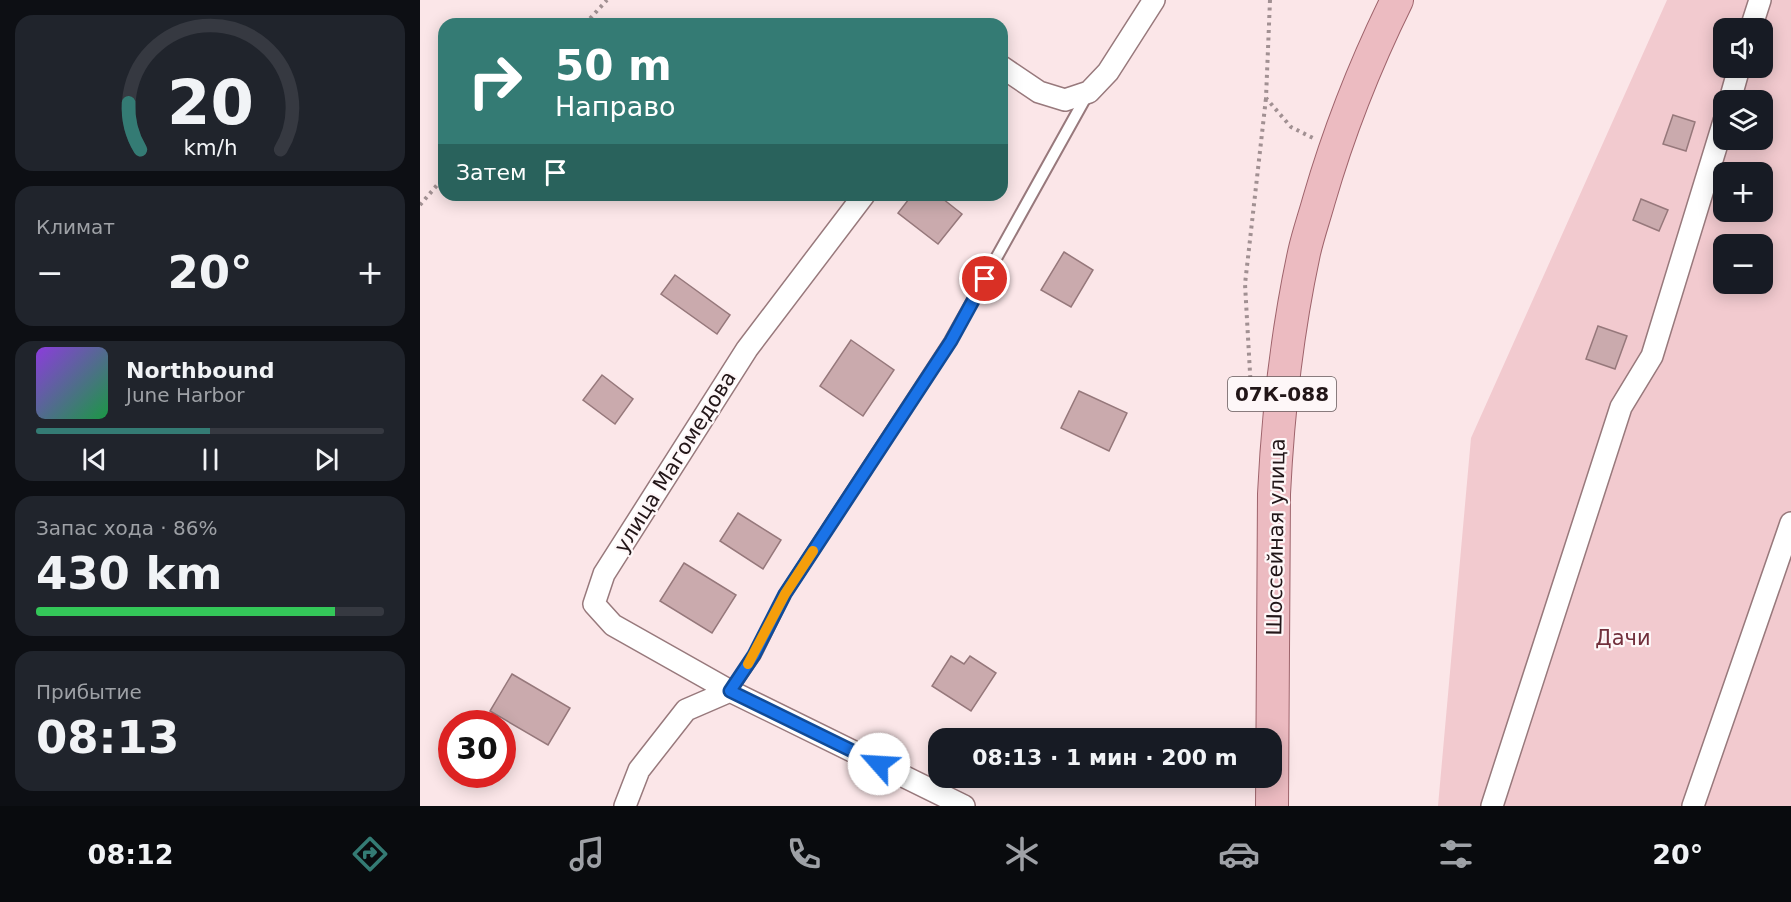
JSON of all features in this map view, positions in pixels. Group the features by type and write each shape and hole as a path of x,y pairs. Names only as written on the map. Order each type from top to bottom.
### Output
{"main road":[{"name":"Шоссейная улица","path":"1272,806 1274,494 1285,358 1304,252 1334,148 1374,48 1397,0"}],"street":[{"path":"1008,71 1039,92 1065,100 1089,92 1108,72 1154,0"},
{"path":"1754,18 1760,0"},
{"path":"1492,806 1621,407 1652,356 1715,150"},
{"name":"улица Магомедова","path":"730,691 613,625 594,604 604,574 747,349 859,201"},
{"path":"1693,806 1791,524"},
{"path":"625,806 639,770 686,710 730,691 964,806"}],"lane":[{"path":"730,691 754,655 785,594 951,341 1089,92"}],"path":[{"path":"590,18 607,0"},
{"path":"1252,409 1245,285 1266,98 1270,0"},
{"path":"1266,98 1291,127 1334,148"},
{"path":"420,206 438,184"}],"green space":[{"name":"Дачи","path":"1667,0 1791,0 1791,806 1438,806 1471,438"}],"building":[{"path":"1673,115 1695,122 1686,151 1663,144"},
{"path":"1641,199 1668,210 1659,231 1633,220"},
{"path":"907,201 946,201 962,214 938,244 898,213"},
{"path":"1064,252 1093,270 1071,307 1041,290"},
{"path":"675,275 730,315 717,334 661,294"},
{"path":"1598,326 1627,336 1615,369 1586,359"},
{"path":"851,340 894,370 863,416 820,386"},
{"path":"602,375 633,399 615,424 583,400"},
{"path":"1079,391 1127,413 1109,451 1061,428"},
{"path":"738,513 781,540 763,569 720,541"},
{"path":"684,563 736,595 712,633 660,601"},
{"path":"951,656 964,664 970,656 996,673 971,711 932,686"},
{"path":"512,674 570,708 548,745 516,726 516,710 491,710"}],"slow traffic":[{"path":"748,664 785,594 813,551"}],"route":[{"path":"879,764 730,691 754,655 785,594 951,341 985,279"}]}
